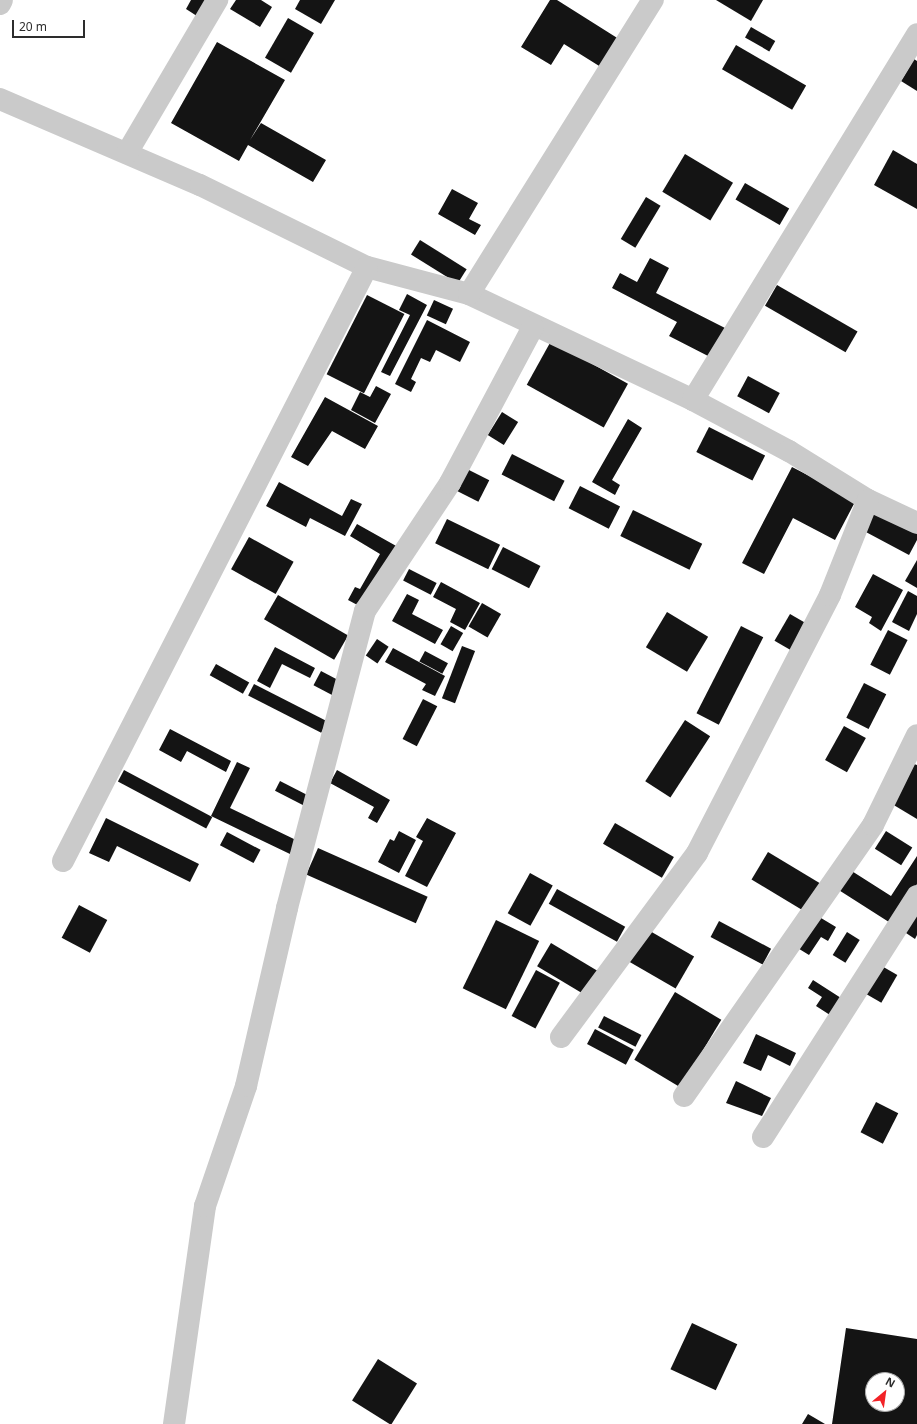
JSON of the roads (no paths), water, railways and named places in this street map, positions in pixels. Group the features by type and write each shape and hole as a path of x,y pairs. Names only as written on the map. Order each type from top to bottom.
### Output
{"street":[{"path":"0,4 2,0"},
{"path":"127,153 217,0"},
{"path":"469,294 653,0"},
{"path":"693,400 917,34"},
{"path":"0,99 200,185 367,267 469,294 533,327 693,400 789,451 868,500 916,520"},
{"path":"63,861 367,267"},
{"path":"174,1424 204,1206 246,1086 289,900 365,611 450,483 533,327"},
{"path":"561,1037 697,853 830,595 868,500"},
{"path":"684,1096 873,825 917,735"},
{"path":"763,1137 917,896"}]}
